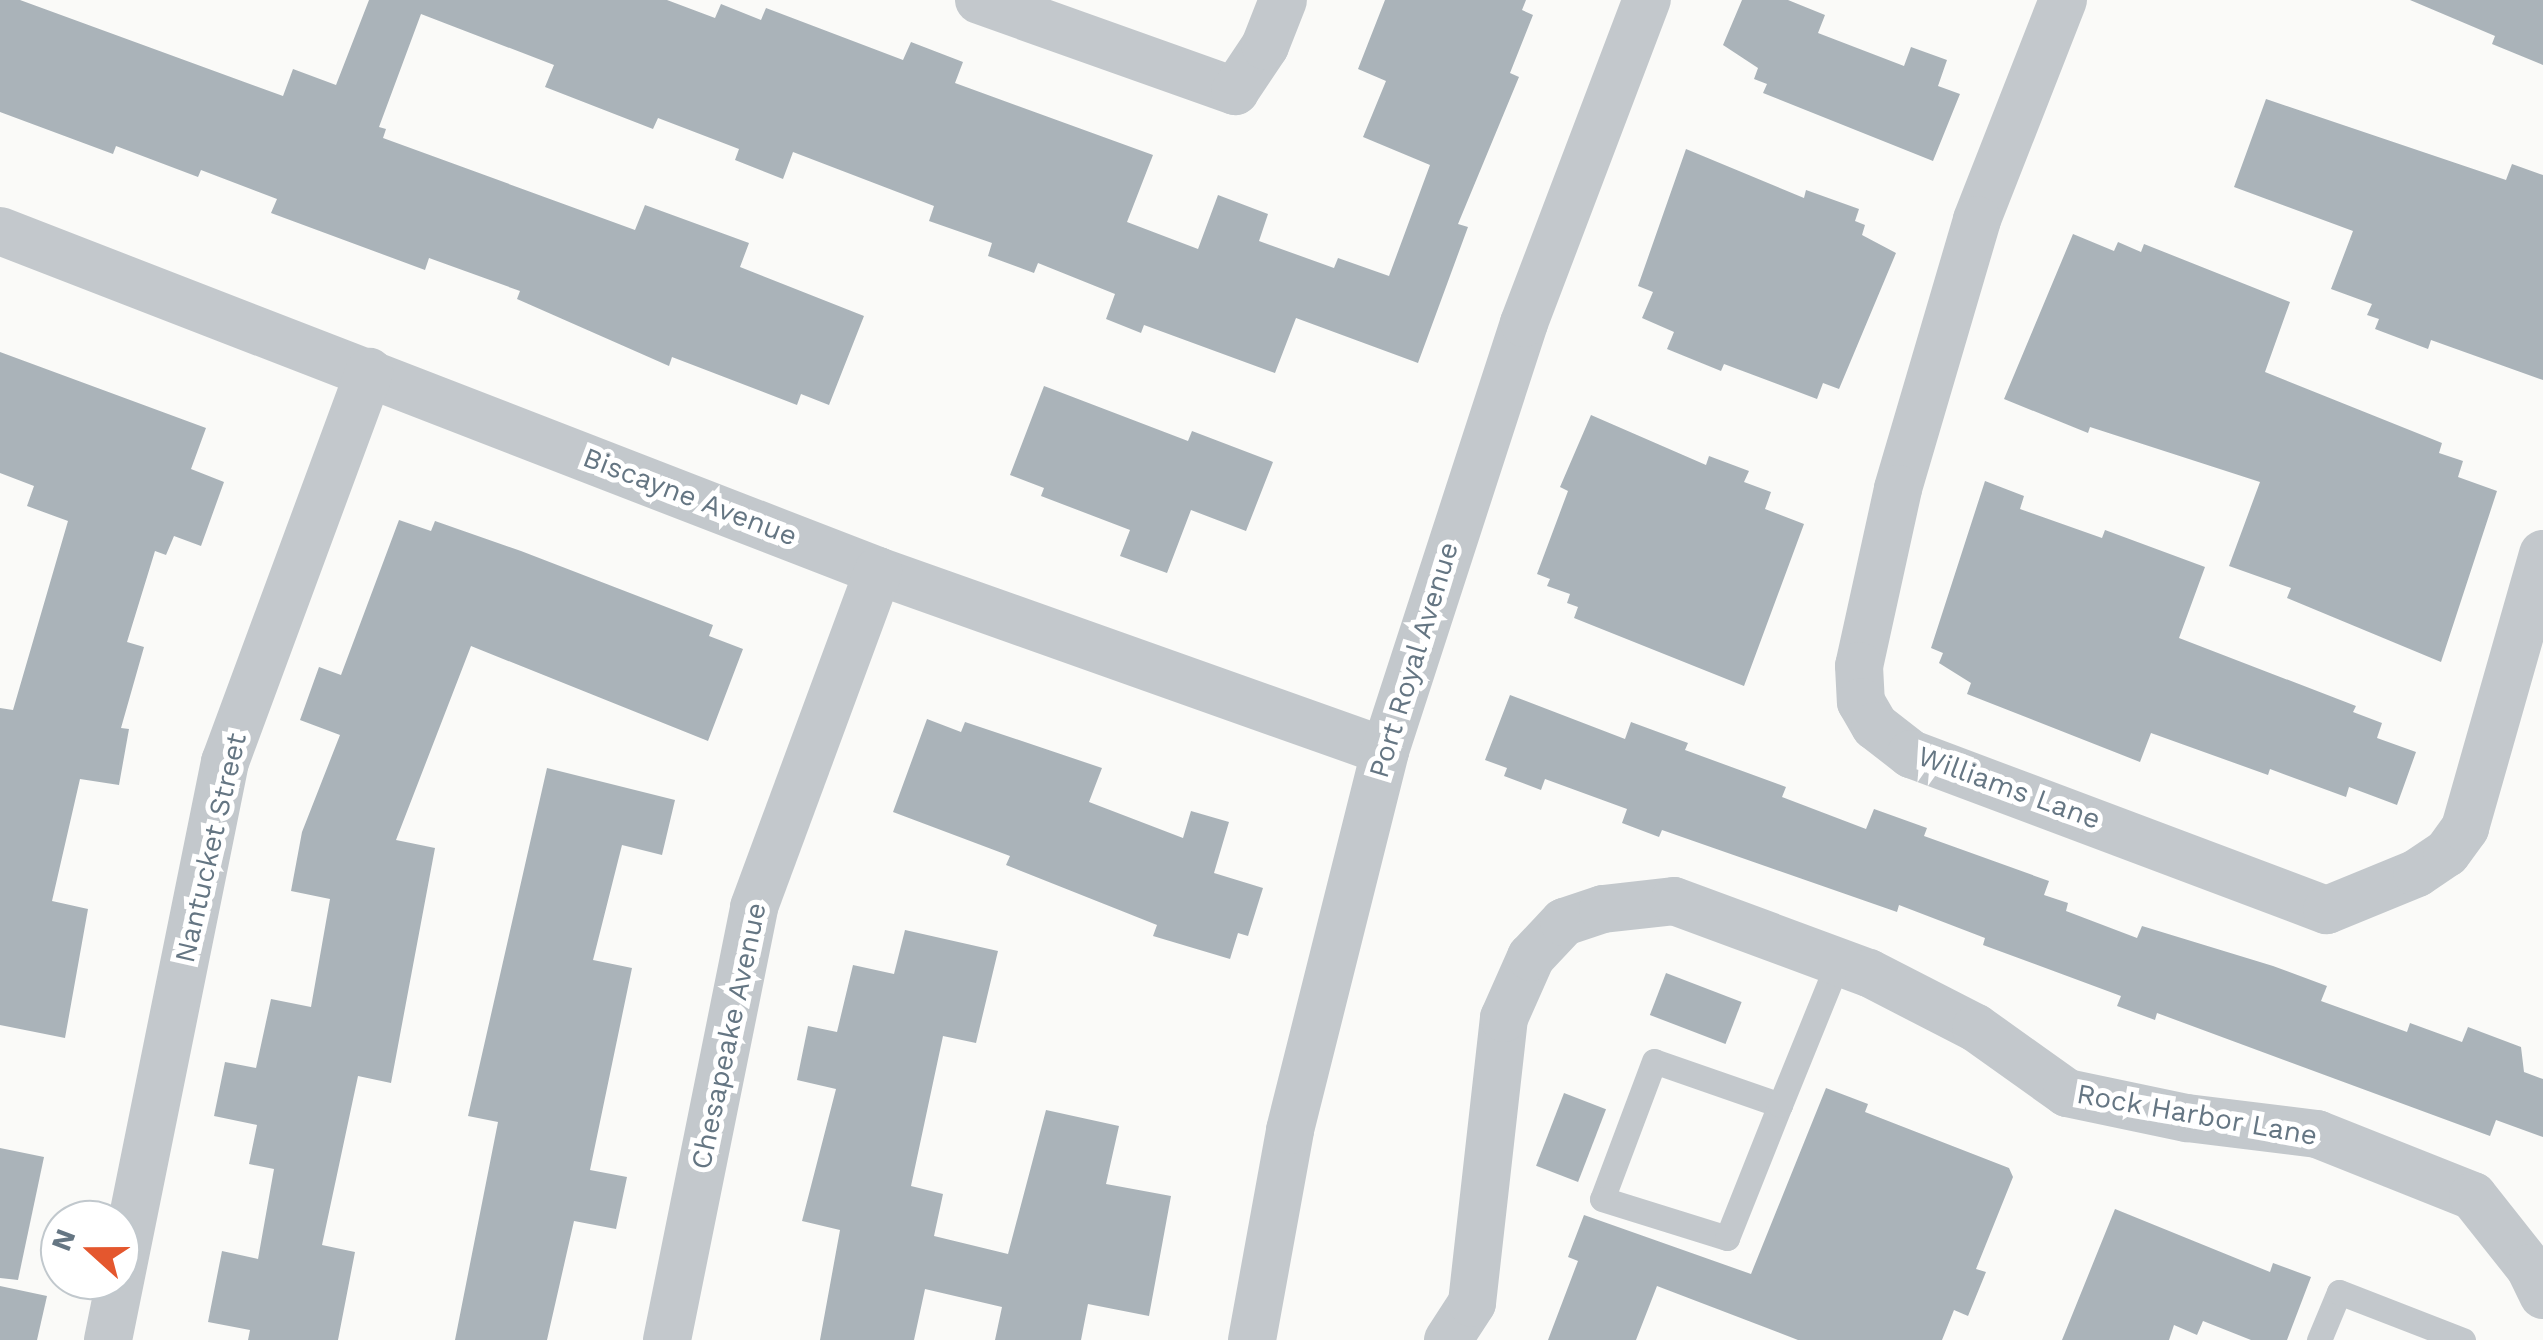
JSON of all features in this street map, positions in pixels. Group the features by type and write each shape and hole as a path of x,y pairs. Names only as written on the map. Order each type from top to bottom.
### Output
{"street":[{"path":"979,0 1236,91 1265,46 1284,0"},
{"name":"Port Royal Avenue","path":"1252,1340 1290,1130 1385,751 1524,323 1648,0"},
{"name":"Williams Lane","path":"2062,0 1977,220 1898,488 1859,666 1861,702 1876,726 1912,754 2328,910 2418,873 2447,853 2465,828 2543,554"},
{"name":"Biscayne Avenue","path":"0,231 878,571 1385,751"},
{"name":"Nantucket Street","path":"108,1340 225,762 369,372"},
{"name":"Chesapeake Avenue","path":"667,1340 754,907 878,571"},
{"name":"Rock Harbor Lane","path":"1448,1340 1472,1304 1504,1018 1542,937 1603,908 1674,901 1838,962 1976,1028 2067,1093 2187,1118 2318,1134 2473,1196 2530,1268 2543,1295"}],"lane":[{"path":"1780,1104 1654,1061 1602,1199 1726,1238 1838,962"},
{"path":"2319,1340 2339,1292 2463,1340"}],"building":[{"path":"0,0 20,0 283,96 293,69 336,85 369,0 667,0 715,18 721,4 761,20 766,8 903,60 911,42 963,62 955,83 1153,155 1127,222 1198,249 1218,195 1268,214 1259,241 1334,268 1338,258 1389,276 1430,165 1363,137 1386,81 1358,69 1385,0 1526,0 1522,10 1533,15 1510,73 1519,77 1458,224 1468,227 1418,363 1296,318 1275,373 1144,325 1141,333 1106,319 1115,294 1038,263 1034,273 988,256 992,243 929,221 934,206 793,152 783,179 735,160 739,149 658,118 653,129 545,87 554,65 421,14 379,127 386,129 383,138 635,230 645,205 749,243 740,267 864,316 829,405 801,394 797,405 672,357 669,366 517,299 520,291 429,258 425,270 271,213 277,199 201,170 198,177 116,146 113,154 0,112"},
{"path":"1742,0 1788,0 1825,15 1818,33 1904,66 1911,47 1947,60 1938,86 1960,94 1933,161 1763,93 1767,84 1754,79 1758,68 1723,45"},
{"path":"2410,0 2543,0 2543,65 2492,44 2495,36"},
{"path":"2266,99 2506,180 2512,164 2543,175 2543,380 2431,340 2428,349 2375,329 2379,319 2367,315 2372,304 2331,289 2353,231 2234,187"},
{"path":"1686,149 1804,198 1806,190 1859,209 1855,221 1865,225 1862,235 1896,253 1839,389 1823,383 1817,399 1724,364 1721,371 1667,349 1674,332 1642,318 1653,292 1638,286"},
{"path":"2073,234 2114,251 2118,242 2141,252 2144,244 2290,302 2265,372 2442,443 2439,453 2463,461 2458,477 2497,491 2441,662 2287,598 2291,588 2229,566 2260,482 2090,427 2088,433 2004,399"},
{"path":"0,352 206,428 191,469 224,482 201,546 174,536 166,555 155,551 127,642 144,647 121,728 129,729 119,785 80,779 52,901 88,909 65,1038 0,1025 0,708 13,710 68,521 27,506 34,486 0,473"},
{"path":"1044,386 1188,441 1192,431 1273,462 1246,531 1191,510 1167,573 1120,556 1130,530 1041,496 1044,488 1010,475"},
{"path":"1591,415 1706,465 1709,456 1749,471 1744,482 1771,492 1765,509 1804,524 1744,686 1574,618 1578,607 1567,603 1570,594 1547,586 1550,579 1537,574 1568,491 1560,487"},
{"path":"1985,481 2024,496 2020,509 2102,538 2105,530 2205,567 2179,638 2356,706 2353,712 2382,723 2377,738 2416,752 2397,805 2349,787 2346,797 2270,769 2268,775 2151,733 2140,762 1967,694 1971,683 1939,663 1943,653 1931,648"},
{"path":"399,520 431,531 435,521 521,551 713,625 709,636 743,649 708,741 471,646 396,840 435,848 391,1083 358,1076 322,1245 355,1252 338,1340 248,1340 250,1330 208,1322 222,1251 258,1259 274,1169 249,1164 257,1125 214,1116 225,1062 256,1068 271,999 311,1007 330,899 291,891 302,832 340,735 300,720 319,667 341,675"},
{"path":"1510,695 1625,739 1631,722 1688,743 1685,750 1786,787 1782,797 1866,829 1874,809 1927,828 1924,836 2049,881 2044,895 2068,903 2066,911 2137,938 2142,926 2273,966 2327,986 2321,1001 2407,1032 2410,1023 2462,1042 2468,1027 2521,1047 2524,1072 2543,1079 2543,1137 2496,1120 2490,1136 2157,1013 2155,1020 2117,1006 2121,996 1983,945 1985,938 1899,905 1897,912 1662,830 1659,837 1622,823 1627,809 1545,779 1541,790 1504,776 1507,768 1485,760"},
{"path":"927,719 961,732 965,722 1102,768 1089,802 1183,838 1191,811 1229,822 1214,873 1263,888 1248,936 1238,933 1230,959 1153,936 1157,925 1006,865 1010,856 893,812"},
{"path":"547,768 675,800 662,855 622,845 593,960 632,968 590,1170 627,1177 616,1229 574,1221 547,1340 455,1340 498,1122 468,1116"},
{"path":"905,930 998,951 976,1043 943,1036 911,1186 943,1194 934,1236 1008,1254 1046,1110 1119,1126 1106,1184 1171,1196 1149,1316 1088,1304 1081,1340 995,1340 1002,1307 925,1289 914,1340 820,1340 840,1230 802,1221 836,1089 797,1080 808,1026 837,1032 853,965 894,974"},
{"path":"1666,973 1742,1002 1725,1044 1650,1015"},
{"path":"1826,1088 1868,1104 1865,1112 2009,1168 2013,1177 1976,1269 1986,1272 1968,1316 1954,1310 1942,1340 1798,1340 1657,1286 1636,1340 1548,1340 1578,1261 1568,1257 1584,1215 1751,1274"},
{"path":"1564,1093 1606,1109 1578,1182 1536,1166"},
{"path":"0,1148 44,1157 18,1280 0,1278"},
{"path":"2115,1209 2270,1272 2273,1263 2311,1277 2287,1340 2251,1340 2203,1321 2197,1335 2174,1325 2169,1340 2062,1340"},
{"path":"0,1286 40,1295 40,1300 46,1300 37,1340 0,1340"}]}
